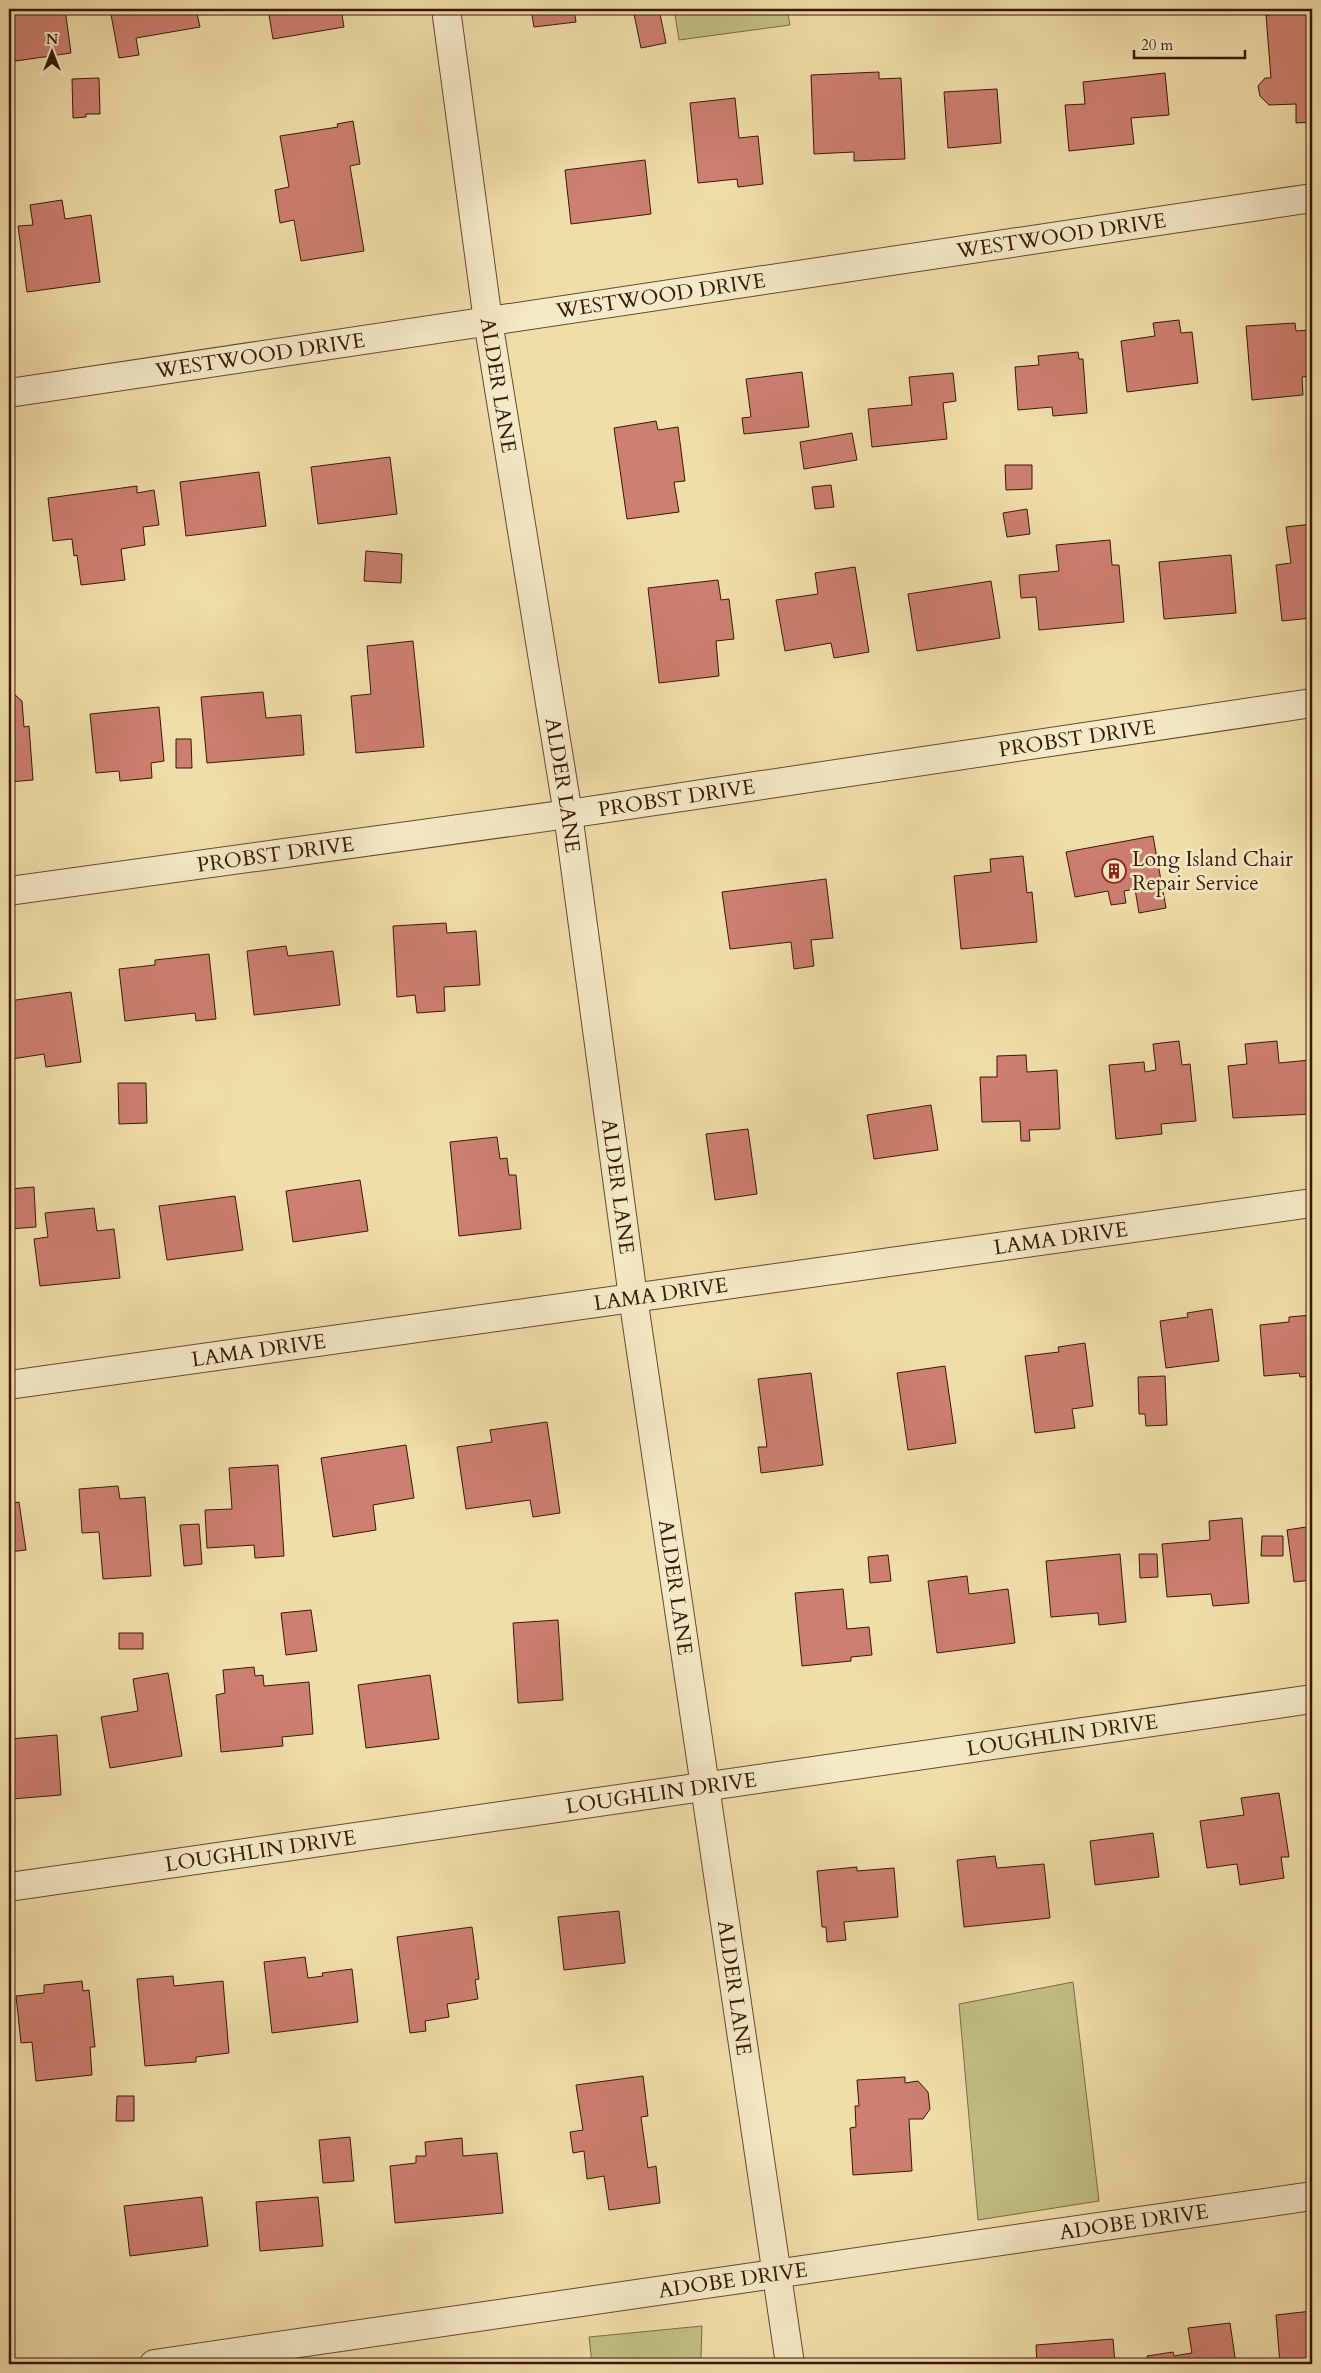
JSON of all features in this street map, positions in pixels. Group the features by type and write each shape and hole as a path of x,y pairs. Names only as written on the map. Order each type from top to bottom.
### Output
{"street":[{"name":"ALDER LANE","path":"446,9 488,321 568,814 633,1297 790,2364"},
{"name":"WESTWOOD DRIVE","path":"9,394 1312,198"},
{"name":"PROBST DRIVE","path":"9,891 568,814 1312,703"},
{"name":"LAMA DRIVE","path":"9,1384 1312,1203"},
{"name":"LOUGHLIN DRIVE","path":"9,1887 1312,1699"},
{"name":"ADOBE DRIVE","path":"154,2364 1312,2196"}],"shaded area":[{"path":"674,9 787,9 790,25 679,40"},
{"path":"1073,1982 1099,2201 978,2220 959,2004"},
{"path":"702,2326 701,2357 704,2364 592,2364 589,2337"}],"building":[{"path":"9,9 65,9 71,53 9,62"},
{"path":"110,9 196,9 200,27 136,38 139,55 119,58"},
{"path":"247,9 264,9 247,12"},
{"path":"268,9 341,9 344,27 273,39"},
{"path":"531,9 574,9 576,22 534,27"},
{"path":"633,9 659,9 666,43 641,48"},
{"path":"1307,9 1312,9 1312,122 1296,123 1296,104 1269,105 1260,96 1258,86 1265,78 1271,78 1266,15 1307,12"},
{"path":"879,72 879,79 901,78 905,159 854,161 854,152 814,154 811,75"},
{"path":"1165,73 1169,115 1131,118 1134,144 1069,151 1065,105 1085,104 1083,82"},
{"path":"99,78 100,114 86,114 86,117 73,118 72,79"},
{"path":"997,89 1001,143 948,148 944,92"},
{"path":"735,98 739,138 758,136 763,184 738,187 737,179 698,183 690,103"},
{"path":"353,121 360,164 350,166 364,251 301,261 294,220 280,223 275,190 289,187 280,136 338,127 337,124"},
{"path":"645,160 651,214 571,224 565,170"},
{"path":"62,200 65,219 91,215 100,282 27,292 18,226 33,225 30,205"},
{"path":"1179,320 1181,333 1192,332 1198,383 1127,392 1121,341 1155,336 1153,323"},
{"path":"1295,323 1296,331 1312,330 1312,376 1302,377 1303,395 1252,400 1246,326"},
{"path":"1078,352 1079,359 1083,359 1087,413 1053,416 1052,407 1018,410 1015,367 1039,365 1038,356"},
{"path":"802,372 809,427 744,434 742,418 751,417 746,379"},
{"path":"953,373 956,401 943,403 947,439 872,447 868,409 912,405 909,377"},
{"path":"656,421 658,430 678,427 685,481 674,482 679,512 627,519 614,428"},
{"path":"852,433 857,460 804,469 800,442"},
{"path":"390,457 397,514 318,524 311,467"},
{"path":"1005,465 1032,465 1032,489 1006,490"},
{"path":"259,472 266,526 186,536 180,482"},
{"path":"831,485 834,507 815,509 812,487"},
{"path":"137,486 137,493 154,490 159,525 143,527 145,545 121,549 125,580 81,585 77,555 74,556 72,539 53,541 48,498"},
{"path":"1027,509 1030,534 1007,537 1003,513"},
{"path":"1312,524 1312,618 1282,621 1276,565 1291,563 1286,527"},
{"path":"1110,540 1112,565 1119,565 1124,622 1039,630 1036,597 1021,598 1019,575 1059,571 1056,545"},
{"path":"366,551 402,554 401,583 364,581"},
{"path":"1231,555 1236,613 1164,619 1159,562"},
{"path":"855,567 869,652 834,658 831,643 785,651 776,600 818,594 815,573"},
{"path":"718,580 721,600 729,599 734,639 716,641 719,676 659,683 648,588"},
{"path":"991,581 1000,638 917,651 908,594"},
{"path":"413,641 424,747 356,753 351,696 371,694 367,646"},
{"path":"263,692 266,718 301,715 304,755 207,763 201,697"},
{"path":"14,694 22,701 24,727 29,726 33,780 9,782 9,695"},
{"path":"159,707 164,761 151,763 152,778 120,781 119,771 96,773 90,714"},
{"path":"176,739 191,739 192,768 176,768"},
{"name":"Long Island Chair Repair Service","path":"1153,836 1166,908 1139,913 1135,889 1124,891 1126,903 1111,905 1108,891 1075,897 1066,852"},
{"path":"1023,856 1027,893 1032,892 1037,942 961,949 954,876 991,872 990,859"},
{"path":"826,879 833,938 811,940 814,966 794,969 791,942 730,949 722,892"},
{"path":"446,923 447,933 476,931 480,985 444,987 445,1011 417,1013 415,995 397,997 393,926"},
{"path":"286,946 288,956 333,951 340,1005 254,1015 247,951"},
{"path":"209,954 216,1019 196,1021 195,1013 125,1021 119,969 155,965 155,960"},
{"path":"71,992 81,1062 46,1067 44,1054 12,1059 9,1037 9,1001"},
{"path":"1179,1041 1182,1065 1190,1064 1196,1121 1161,1124 1162,1134 1116,1139 1109,1065 1144,1062 1145,1072 1156,1070 1153,1044"},
{"path":"1277,1041 1279,1063 1310,1060 1312,1114 1233,1118 1228,1066 1247,1064 1245,1044"},
{"path":"1026,1055 1027,1072 1057,1070 1060,1129 1029,1130 1030,1141 1021,1141 1020,1121 982,1122 980,1077 997,1077 997,1056"},
{"path":"118,1083 146,1083 147,1123 119,1124"},
{"path":"931,1105 938,1150 874,1159 867,1115"},
{"path":"748,1129 757,1194 715,1200 706,1134"},
{"path":"497,1137 500,1159 507,1158 509,1175 516,1175 521,1229 459,1236 450,1142"},
{"path":"360,1180 368,1231 293,1242 286,1191"},
{"path":"34,1187 36,1227 9,1229 9,1189"},
{"path":"235,1196 243,1250 167,1260 159,1206"},
{"path":"94,1208 97,1231 114,1229 120,1278 40,1286 34,1239 48,1237 45,1213"},
{"path":"1212,1309 1219,1361 1166,1368 1160,1321 1188,1317 1187,1313"},
{"path":"1312,1315 1312,1376 1300,1377 1299,1373 1264,1376 1260,1325 1289,1322 1289,1317"},
{"path":"1085,1343 1093,1406 1072,1409 1075,1428 1035,1433 1025,1356 1059,1352 1058,1347"},
{"path":"945,1366 956,1443 908,1450 897,1373"},
{"path":"811,1373 823,1465 761,1473 758,1447 767,1447 758,1379"},
{"path":"1165,1376 1167,1425 1146,1426 1145,1414 1139,1414 1138,1377"},
{"path":"547,1422 560,1513 533,1517 530,1500 466,1509 457,1447 492,1442 490,1430"},
{"path":"406,1445 414,1498 373,1505 376,1530 333,1537 321,1458"},
{"path":"278,1465 284,1556 255,1558 254,1545 207,1548 205,1510 232,1509 229,1468"},
{"path":"118,1486 120,1499 145,1497 151,1576 103,1579 99,1532 82,1533 79,1489"},
{"path":"19,1502 26,1550 9,1552 9,1504"},
{"path":"1242,1518 1249,1603 1213,1606 1211,1594 1167,1597 1162,1544 1210,1540 1209,1521"},
{"path":"199,1524 202,1564 184,1566 180,1525"},
{"path":"1312,1526 1312,1580 1294,1582 1287,1530"},
{"path":"1262,1536 1283,1536 1283,1556 1261,1556"},
{"path":"1120,1554 1126,1622 1099,1625 1098,1613 1051,1617 1046,1561"},
{"path":"1139,1554 1157,1554 1158,1577 1140,1578"},
{"path":"888,1555 891,1581 870,1583 868,1557"},
{"path":"967,1576 969,1594 1008,1589 1015,1643 937,1653 928,1581"},
{"path":"843,1589 847,1629 869,1627 872,1655 851,1657 851,1661 802,1666 795,1593"},
{"path":"311,1610 317,1651 286,1655 281,1613"},
{"path":"558,1620 563,1700 518,1703 513,1623"},
{"path":"119,1633 143,1633 143,1649 119,1649"},
{"path":"254,1667 255,1676 263,1675 264,1686 309,1682 313,1734 282,1737 283,1746 221,1752 216,1695 225,1693 223,1670"},
{"path":"168,1673 182,1756 110,1768 101,1717 138,1711 133,1679"},
{"path":"430,1675 439,1739 366,1748 358,1685"},
{"path":"57,1735 61,1795 12,1799 11,1789 9,1789 9,1739"},
{"path":"1279,1793 1289,1857 1281,1857 1284,1878 1240,1885 1237,1864 1207,1868 1200,1821 1244,1815 1241,1798"},
{"path":"1153,1833 1159,1877 1095,1885 1090,1841"},
{"path":"995,1856 997,1868 1044,1864 1050,1918 964,1927 957,1860"},
{"path":"857,1867 857,1871 894,1868 898,1917 844,1922 846,1940 827,1942 826,1927 822,1927 817,1871"},
{"path":"619,1911 625,1963 564,1970 558,1917"},
{"path":"472,1927 479,1979 475,1980 478,1999 447,2004 449,2017 425,2021 426,2031 410,2033 397,1937"},
{"path":"305,1957 308,1978 323,1976 322,1973 352,1969 358,2022 272,2033 264,1962"},
{"path":"173,1976 174,1986 223,1981 229,2053 196,2057 196,2062 145,2066 137,1979"},
{"path":"82,1981 83,1991 89,1990 95,2047 90,2047 92,2075 36,2081 32,2042 21,2043 16,1996 44,1993 44,1985"},
{"path":"643,2076 648,2116 641,2117 648,2168 656,2166 660,2203 609,2210 604,2176 587,2179 584,2151 573,2153 570,2132 583,2130 576,2085"},
{"path":"905,2077 905,2083 918,2081 928,2092 930,2109 923,2119 909,2119 912,2171 853,2175 850,2128 856,2127 855,2106 859,2106 857,2080"},
{"path":"117,2096 134,2096 134,2121 116,2121"},
{"path":"350,2137 354,2181 323,2183 319,2140"},
{"path":"462,2138 463,2156 497,2153 503,2213 395,2223 390,2166 416,2163 416,2156 426,2156 425,2142"},
{"path":"202,2197 208,2246 130,2256 124,2206"},
{"path":"318,2197 323,2246 260,2251 256,2202"},
{"path":"1312,2311 1312,2364 1280,2364 1276,2315"},
{"path":"1230,2323 1236,2364 1148,2364 1147,2356 1173,2352 1174,2356 1192,2353 1188,2328"},
{"path":"1113,2339 1115,2364 1037,2364 1036,2345"},
{"path":"960,2361 961,2364 934,2364"}],"place":[{"name":"Long Island Chair Repair Service","path":"1114,871"}]}
